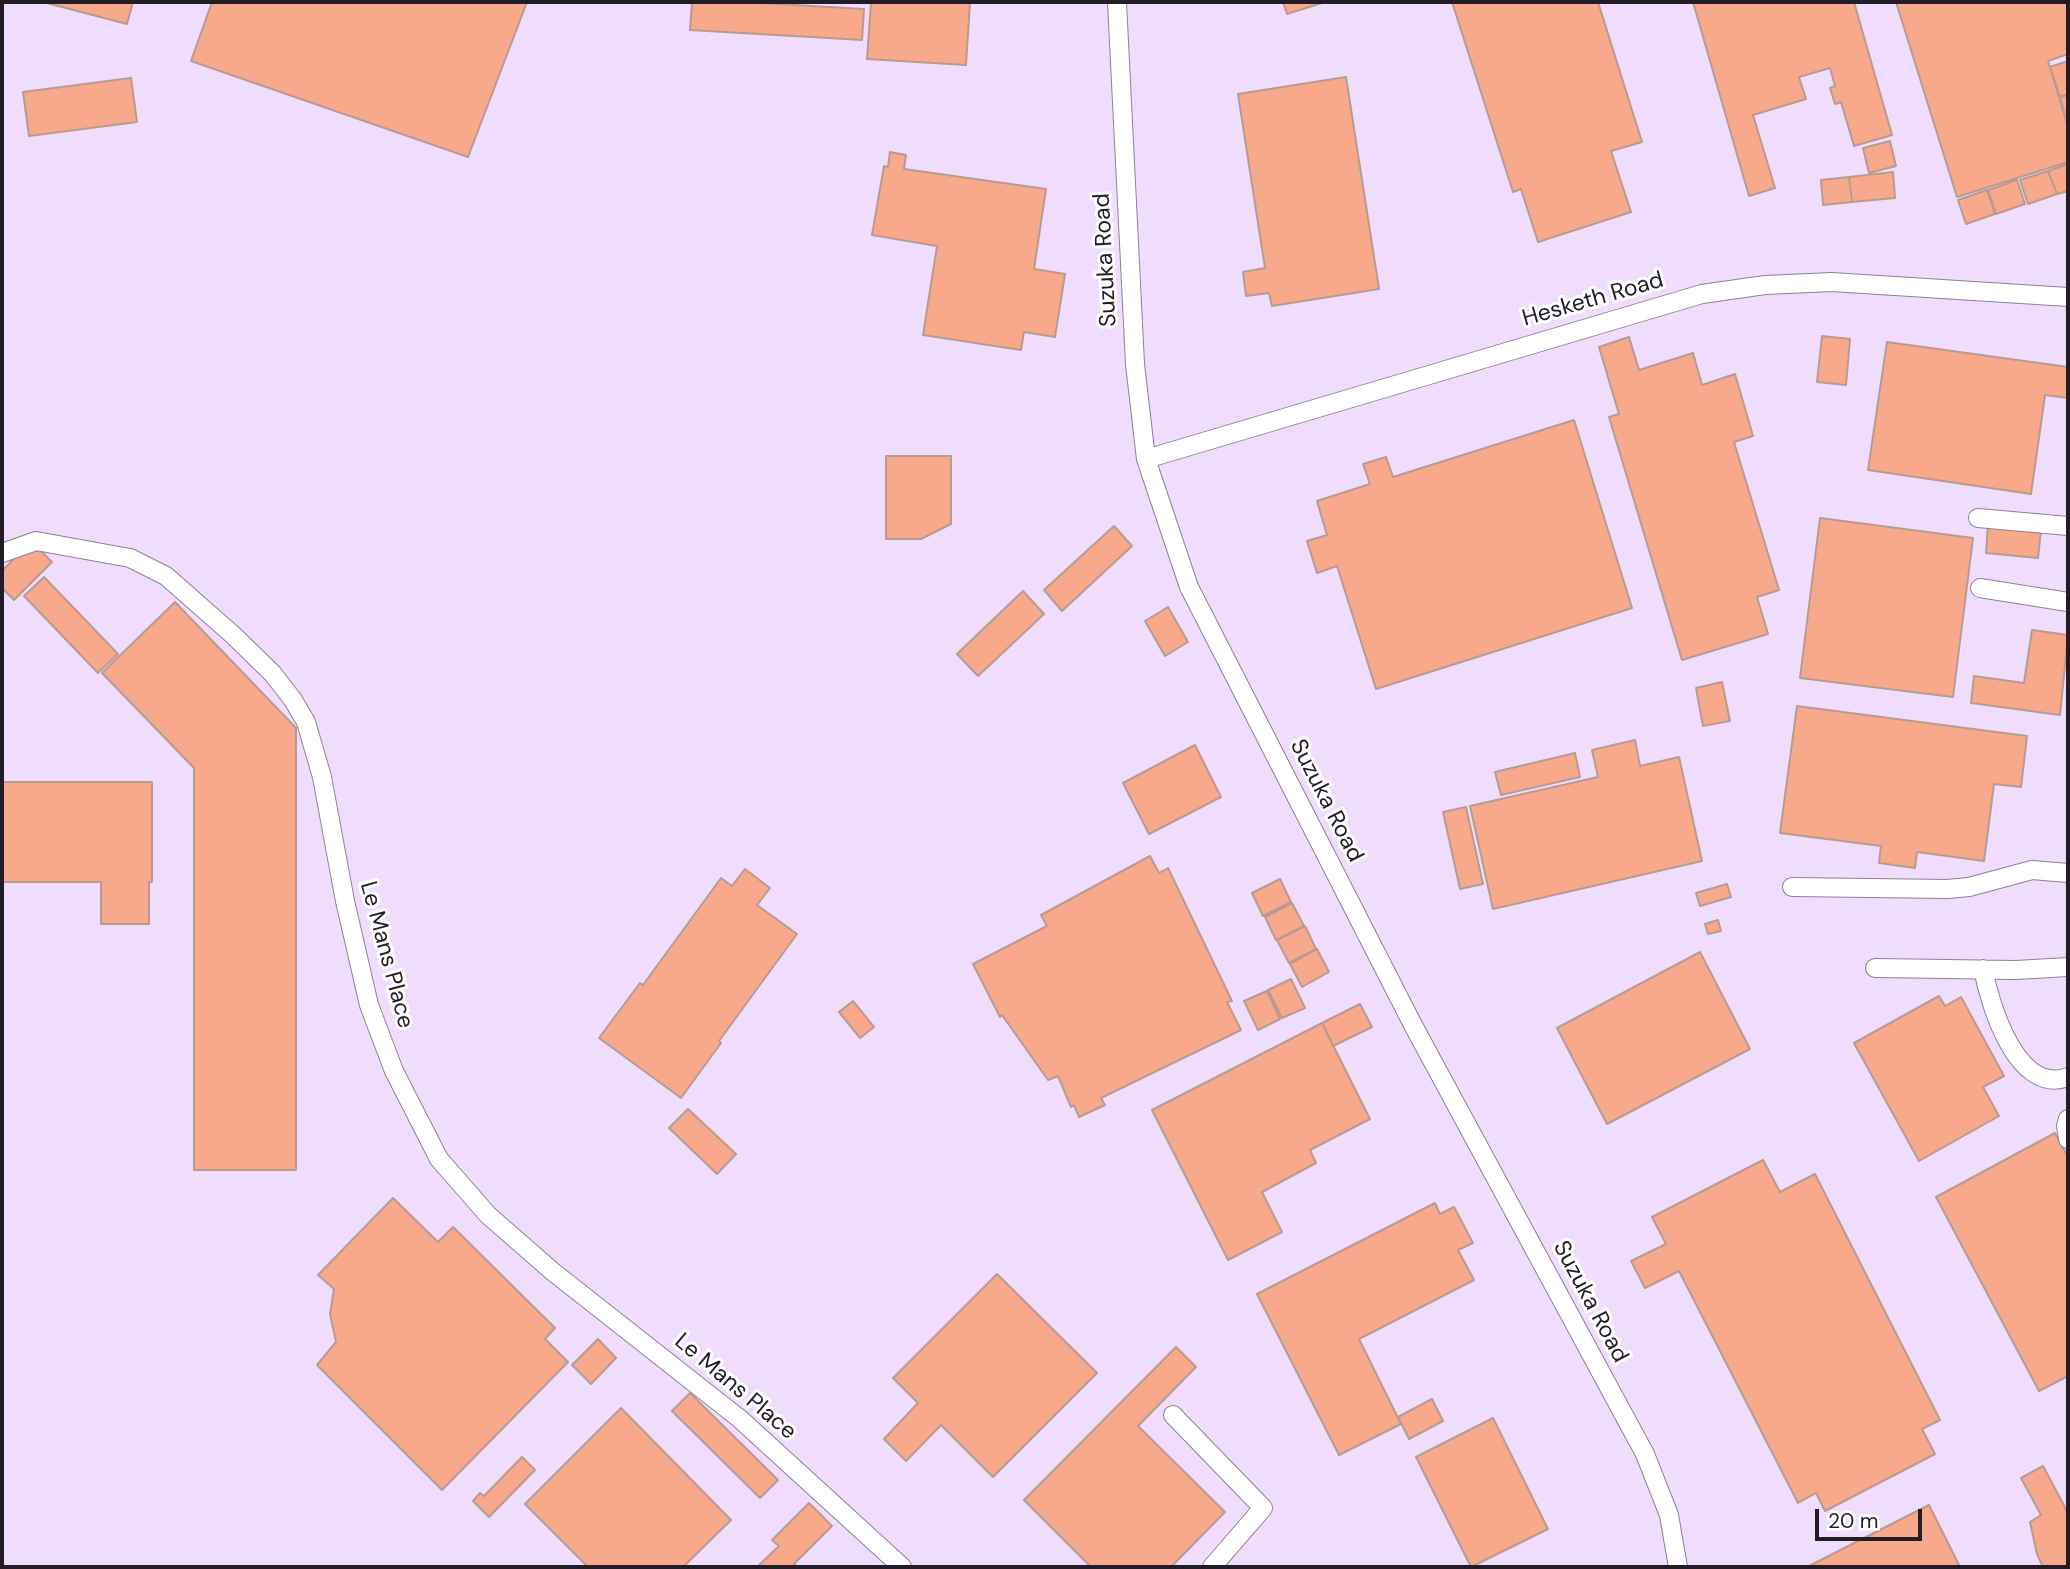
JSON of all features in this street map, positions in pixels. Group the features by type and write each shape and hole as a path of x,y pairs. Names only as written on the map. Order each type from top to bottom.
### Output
{"lane":[{"name":"Suzuka Road","path":"1117,2 1135,363 1146,459 1189,587 1413,1025 1645,1454 1669,1515 1678,1567"},
{"name":"Hesketh Road","path":"1146,459 1702,294 1765,285 1832,282 2068,297"},
{"path":"1978,518 2068,526"},
{"name":"Le Mans Place","path":"2,553 36,541 130,558 166,576 273,674 306,722 322,776 345,901 369,1005 394,1071 439,1159 488,1215 552,1271 740,1419 902,1567"},
{"path":"1980,588 2068,602"},
{"path":"1792,887 1947,889 1969,887 2032,870 2068,873"},
{"path":"1875,968 2068,967"},
{"path":"1983,969 1994,1012 2020,1062 2028,1072 2063,1079 2068,1077"},
{"path":"2068,1119 2068,1139"},
{"path":"1173,1415 1263,1508 1212,1567"}],"shaded area":[{"path":"2,2 2068,2 2068,1567 2,1567"}],"building":[{"path":"43,2 133,2 127,24"},
{"path":"212,2 527,2 468,157 191,61"},
{"path":"692,2 864,9 862,40 690,30"},
{"path":"871,2 970,2 966,65 867,59"},
{"path":"1283,2 1325,2 1287,14"},
{"path":"1452,2 1598,2 1642,142 1611,151 1631,212 1538,242 1521,189 1513,192"},
{"path":"1693,2 1854,2 1892,135 1854,146 1841,102 1835,104 1830,88 1835,86 1830,68 1799,77 1806,99 1753,115 1775,188 1749,196"},
{"path":"1896,2 2068,2 2068,54 2048,61 2068,127 2068,162 1957,197"},
{"path":"2068,61 2068,94 2060,97 2050,67"},
{"path":"1346,77 1379,289 1272,306 1269,293 1246,296 1243,272 1265,268 1238,94"},
{"path":"131,78 137,122 29,136 23,92"},
{"path":"2068,95 2068,127 2060,97"},
{"path":"1890,141 1896,166 1869,173 1863,148"},
{"path":"890,152 906,155 904,169 1046,189 1034,269 1065,274 1055,337 1024,332 1021,350 923,335 937,246 872,235 884,166 888,167"},
{"path":"2068,164 2068,191 2057,194 2048,171"},
{"path":"2048,171 2057,194 2028,204 2020,180"},
{"path":"1893,172 1895,198 1852,202 1849,177"},
{"path":"1849,177 1852,202 1823,205 1821,180"},
{"path":"2017,180 2025,204 1996,214 1988,190"},
{"path":"1987,190 1995,214 1966,224 1958,200"},
{"path":"1822,336 1850,339 1846,385 1817,382"},
{"path":"1629,337 1639,370 1693,353 1702,385 1735,374 1753,436 1734,442 1779,590 1757,597 1768,634 1682,660 1609,417 1619,414 1599,347"},
{"path":"1887,342 2068,367 2068,398 2045,395 2031,494 1868,470"},
{"path":"1574,420 1632,608 1376,689 1337,566 1317,573 1307,541 1327,535 1317,501 1370,484 1363,464 1386,457 1393,477"},
{"path":"886,456 951,456 951,524 921,539 886,539"},
{"path":"1820,518 1973,538 1953,697 1800,678"},
{"path":"1988,524 2041,530 2038,558 1986,553"},
{"path":"1114,526 1132,546 1062,611 1044,590"},
{"path":"31,541 52,562 14,600 2,588 2,571"},
{"path":"44,577 118,654 98,673 24,596"},
{"path":"1023,591 1044,614 978,676 957,654"},
{"path":"175,602 296,728 296,1170 194,1170 194,768 102,673"},
{"path":"1168,607 1188,642 1165,656 1145,621"},
{"path":"2032,630 2068,635 2060,715 1971,703 1974,676 2024,683"},
{"path":"1722,682 1730,721 1703,726 1696,688"},
{"path":"1797,706 2027,736 2021,787 1994,784 1984,861 1917,852 1915,868 1879,863 1881,846 1780,833"},
{"path":"1635,740 1640,766 1679,757 1702,861 1493,909 1470,806 1598,777 1592,750"},
{"path":"1195,745 1221,797 1149,834 1123,783"},
{"path":"1575,753 1580,777 1501,795 1495,772"},
{"path":"2,782 152,782 152,882 149,882 149,924 101,924 101,882 2,882"},
{"path":"1466,807 1483,884 1460,889 1443,812"},
{"path":"1150,856 1159,873 1168,868 1232,1001 1227,1002 1241,1030 1101,1098 1105,1105 1079,1117 1074,1105 1071,1107 1058,1076 1048,1080 1002,1015 1000,1017 973,964 1047,926 1041,915"},
{"path":"745,869 770,888 757,905 797,934 681,1098 599,1038 640,983 643,985 721,878 732,886"},
{"path":"1280,879 1291,902 1263,916 1252,893"},
{"path":"1727,884 1731,897 1700,906 1696,893"},
{"path":"1292,903 1304,926 1276,940 1265,917"},
{"path":"1718,920 1721,931 1708,934 1705,924"},
{"path":"1305,926 1316,949 1289,963 1277,940"},
{"path":"1317,949 1329,972 1302,987 1290,964"},
{"path":"1700,952 1750,1049 1607,1124 1557,1028"},
{"path":"1291,979 1305,1008 1282,1018 1268,990"},
{"path":"1267,991 1280,1019 1258,1030 1244,1001"},
{"path":"1939,996 1945,1006 1961,997 2004,1076 1983,1087 1999,1116 1919,1161 1854,1043"},
{"path":"853,1001 874,1027 860,1038 839,1012"},
{"path":"1360,1004 1372,1027 1333,1046 1322,1023"},
{"path":"1322,1023 1370,1119 1310,1150 1316,1163 1262,1192 1282,1232 1228,1260 1152,1110"},
{"path":"688,1109 736,1154 717,1174 669,1128"},
{"path":"2055,1133 2068,1157 2068,1376 2039,1391 1936,1197"},
{"path":"1763,1160 1780,1192 1815,1174 1940,1420 1922,1429 1935,1454 1825,1511 1816,1493 1798,1503 1679,1271 1645,1288 1631,1261 1666,1244 1652,1217"},
{"path":"393,1198 438,1242 453,1227 555,1328 545,1339 568,1362 442,1490 317,1365 336,1342 330,1314 334,1289 318,1275"},
{"path":"1435,1203 1440,1214 1454,1207 1473,1243 1458,1250 1474,1280 1359,1339 1401,1424 1339,1455 1257,1294"},
{"path":"997,1274 1097,1373 993,1477 941,1425 906,1461 884,1439 918,1403 893,1378"},
{"path":"598,1339 616,1358 591,1384 572,1365"},
{"path":"1176,1347 1196,1367 1138,1426 1225,1512 1171,1567 1091,1567 1024,1500"},
{"path":"690,1393 778,1480 760,1498 672,1411"},
{"path":"1432,1399 1443,1421 1409,1439 1398,1417"},
{"path":"621,1408 731,1520 683,1567 588,1567 525,1504"},
{"path":"1493,1418 1548,1529 1471,1567 1416,1457"},
{"path":"522,1457 535,1470 489,1517 473,1501 480,1493 484,1496"},
{"path":"2043,1466 2068,1513 2068,1567 2043,1567 2037,1554 2030,1522 2041,1515 2021,1478"},
{"path":"809,1503 832,1526 794,1564 798,1567 757,1567 779,1546 772,1540"},
{"path":"1929,1505 1960,1567 1807,1567"}]}
